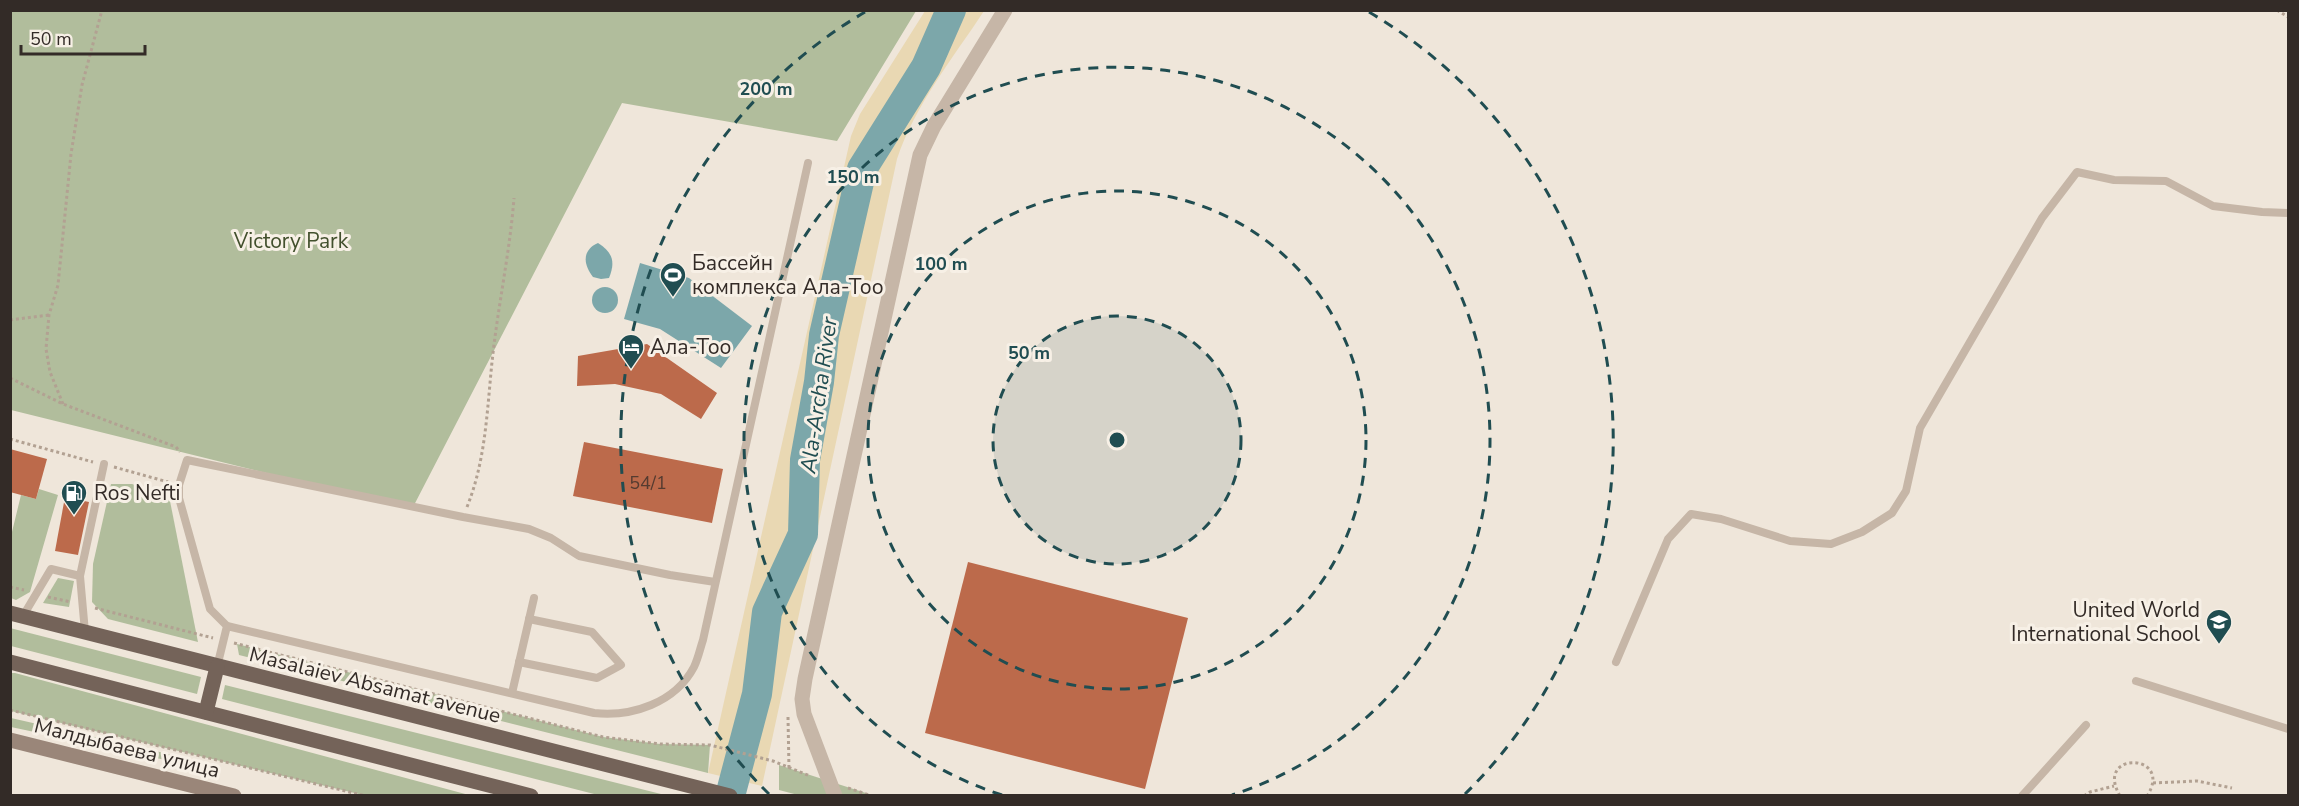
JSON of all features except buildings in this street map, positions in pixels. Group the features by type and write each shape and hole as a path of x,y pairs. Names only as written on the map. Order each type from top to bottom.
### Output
{"main road":[{"name":"Masalaiev Absamat avenue","path":"17,615 730,795"},
{"path":"10,662 531,795"},
{"path":"206,712 217,667"}],"street":[{"path":"835,795 804,714 802,699 805,680 921,155 934,126 1005,10"},
{"name":"Малдыбаева улица","path":"10,740 234,795"}],"lane":[{"path":"715,582 579,556 551,538 529,529 463,518 187,460 179,485 179,498 210,609 227,626 594,713 634,711 659,702 679,685 694,666 703,640 808,163"},
{"path":"1616,662 1668,539 1691,514 1721,519 1790,541 1831,543 1862,532 1892,513 1906,491 1920,428 2042,218 2077,172 2114,180 2166,181 2213,206 2289,213"},
{"path":"85,632 80,576 104,464"},
{"path":"17,615 51,570 80,576"},
{"path":"512,693 534,598"},
{"path":"519,662 597,678 621,665 592,632 529,619"},
{"path":"217,667 227,626"},
{"path":"2136,681 2289,729"},
{"path":"2022,795 2086,725"}],"path":[{"path":"63,404 50,372 45,349 49,315 58,285 82,85 102,10"},
{"path":"2277,10 2289,17"},
{"path":"463,518 476,484 482,458 514,198"},
{"path":"10,321 49,315"},
{"path":"10,378 63,404 176,447 187,460"},
{"path":"10,587 603,737 660,744 710,745 773,761"},
{"path":"10,710 366,795"},
{"path":"2120,795 2114,786 2114,776 2120,767 2129,762 2139,762 2148,768 2153,777 2152,788 2147,795"},
{"path":"2153,783 2197,781 2232,788"},
{"path":"2084,795 2114,786"}],"green space":[{"name":"Victory Park","path":"10,11 916,11 837,141 622,103 412,509 11,410"},
{"path":"111,484 132,484 169,496 198,642 108,619 92,602 93,564"},
{"path":"39,489 58,495 30,592 16,600 11,598 11,536 21,495 36,499"},
{"path":"58,578 74,581 69,607 43,603"},
{"path":"10,628 201,677 197,694 11,646"},
{"path":"237,644 603,737 660,744 710,745 708,773 239,655"},
{"path":"11,673 469,795 363,795 11,711"},
{"path":"225,685 665,795 598,795 222,699"},
{"path":"11,718 177,756 175,762 11,727"},
{"path":"779,765 872,795 798,795 779,790"}],"sand":[{"path":"925,11 984,11 924,101 897,159 762,786 708,773 851,136 860,114"}],"water":[{"path":"598,243 607,250 611,258 612,267 609,278 593,277 587,267 587,253"},
{"name":"Бассейн комплекса Ала-Тоо","path":"640,263 689,278 752,326 721,368 660,329 624,319"},
{"path":"605,287 614,291 618,300 614,309 605,313 596,309 592,300 596,291"}],"waterway":[{"name":"Ala-Archa River","path":"730,796 757,694 767,612 803,534 805,460 819,382 824,335 862,169 926,67 951,10"}],"place":[{"name":"Бассейн комплекса Ала-Тоо","path":"673,298"},
{"name":"Ала-Тоо","path":"631,370"},
{"name":"Ros Nefti","path":"74,516"},
{"name":"United World International School","path":"2219,645"}]}
